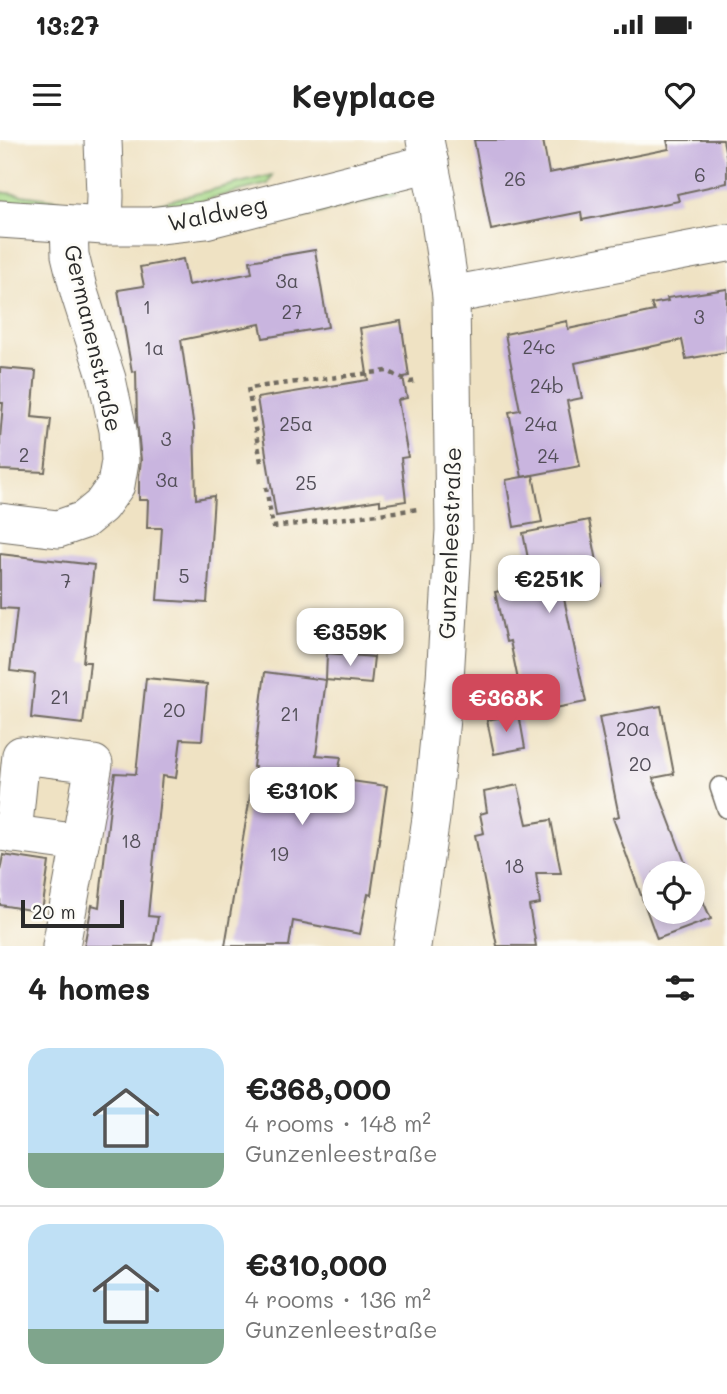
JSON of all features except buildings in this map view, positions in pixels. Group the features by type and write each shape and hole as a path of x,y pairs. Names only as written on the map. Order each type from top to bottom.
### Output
{"street":[{"name":"Germanenstraße","path":"0,522 58,529 84,520 101,506 116,485 120,461 118,430 107,379 70,255 87,225 103,140"},
{"name":"Waldweg","path":"0,219 150,226 205,220 428,151"},
{"name":"Gunzenleestraße","path":"412,946 431,818 445,679 454,530 451,295 428,151"},
{"path":"451,295 727,243"},
{"path":"61,946 80,842 94,764 21,755 6,833 80,842"}],"lane":[{"path":"720,787 727,808"}],"path":[{"path":"261,463 248,388 387,372 410,383 451,376"},
{"path":"266,487 273,527 453,505"}],"green space":[{"path":"272,175 268,184 170,209 154,204"},
{"path":"388,188 397,194 241,233 245,225"},
{"path":"0,192 57,200 42,206 0,201"}]}
